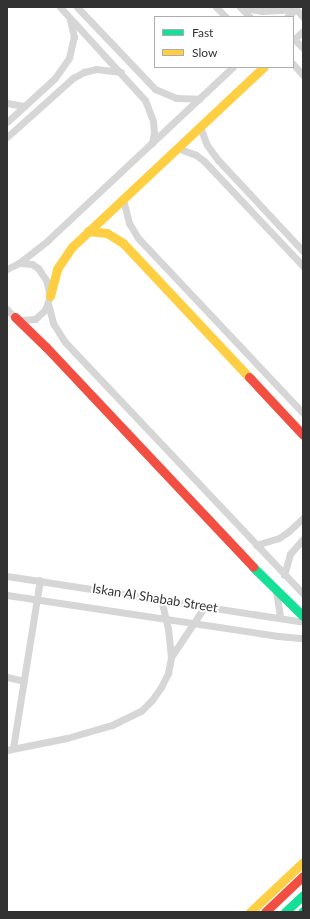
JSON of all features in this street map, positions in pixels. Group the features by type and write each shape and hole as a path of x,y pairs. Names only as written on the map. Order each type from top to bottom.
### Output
{"street":[{"path":"60,7 137,89 150,110 154,132 152,143"},
{"path":"77,7 155,89 176,98 199,99"},
{"path":"216,7 225,16"},
{"path":"241,7 262,12 297,8"},
{"path":"241,7 249,16"},
{"path":"297,8 303,17"},
{"path":"288,16 297,8"},
{"path":"7,122 59,73 69,58 72,48 73,27 69,17"},
{"path":"303,31 294,39 303,48"},
{"path":"294,65 303,75"},
{"path":"221,78 225,68"},
{"path":"7,269 18,263 48,240 232,68"},
{"path":"12,316 28,320 35,319 41,315 49,300 57,269 72,247 200,127 260,68"},
{"path":"7,137 68,81 84,72 96,69 121,72"},
{"path":"59,73 66,75 68,81"},
{"path":"137,89 142,88 146,81"},
{"path":"7,103 24,106"},
{"path":"200,127 207,144 215,156 303,250"},
{"path":"177,148 196,155 204,161 303,266"},
{"path":"123,199 129,223 138,238 303,414"},
{"path":"88,231 107,233 126,246 303,435"},
{"path":"7,261 32,264 38,268 46,280 53,323 66,342 303,594"},
{"path":"7,309 12,316 46,347 276,591 303,616"},
{"path":"256,545 279,538 303,518"},
{"path":"284,575 290,554 303,539"},
{"name":"Iskan Al Shabab Street","path":"7,576 280,617 303,622"},
{"path":"40,580 24,681 10,749 81,735 128,719 148,704 161,687 168,672 171,657 166,619 161,599"},
{"path":"276,591 280,617"},
{"name":"Iskan Al Shabab Street","path":"7,595 278,636 303,638"},
{"path":"171,657 192,623 205,606"},
{"path":"7,677 24,681"},
{"path":"250,912 303,862"},
{"path":"265,912 303,876"},
{"path":"286,912 303,895"}],"traffic: fast":[{"path":"253,567 303,616"},
{"path":"285,912 303,895"}],"traffic: slow":[{"path":"50,296 57,269 72,247 263,68"},
{"path":"88,231 107,233 123,243 249,377"},
{"path":"250,912 303,862"}],"traffic: jam":[{"path":"15,317 46,347 253,567"},
{"path":"249,377 303,435"},
{"path":"265,912 303,876"}]}
